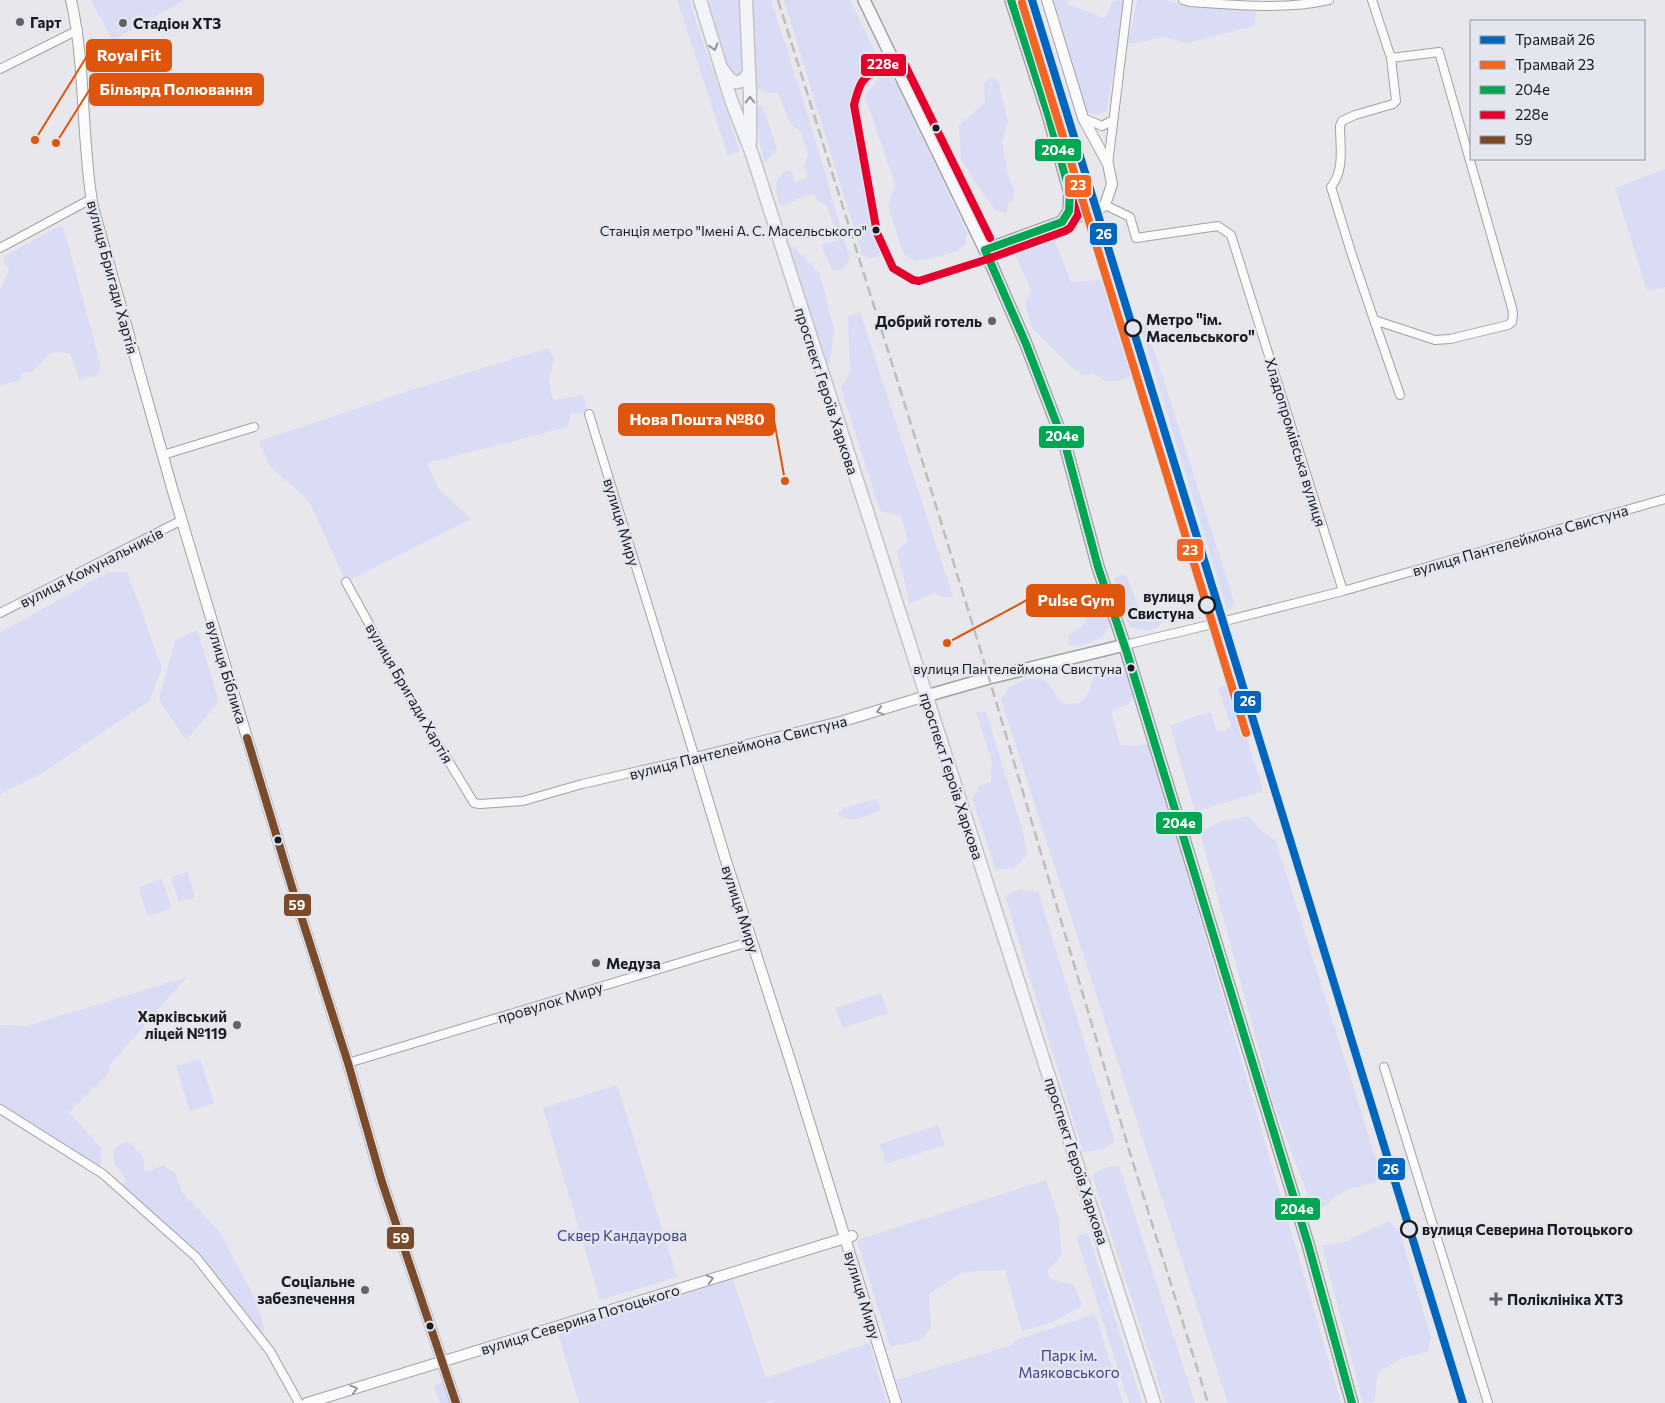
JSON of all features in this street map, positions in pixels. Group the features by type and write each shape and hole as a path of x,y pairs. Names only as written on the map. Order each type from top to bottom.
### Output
{"main road":[{"name":"проспект Героїв Харкова","path":"700,0 1077,1158 1154,1403"},
{"name":"проспект Героїв Харкова","path":"746,0 750,73 750,149"},
{"path":"864,0 985,250 1026,344 1066,448 1098,567 1125,645 1308,1244 1352,1403"},
{"path":"985,250 1062,222 1069,210 1070,193 1048,114 1010,0"},
{"path":"720,66 731,81 735,82 743,81 750,73"},
{"name":"вулиця Пантелеймона Свистуна","path":"926,696 989,678 1125,645"}],"street":[{"name":"вулиця Бригади Хартія","path":"71,0 78,30 91,199 163,455"},
{"path":"1047,0 1083,118 1108,164"},
{"path":"1062,222 1096,211 1105,205 1112,184 1108,164 1128,0"},
{"path":"1183,0 1250,6 1302,6 1329,0"},
{"path":"1372,0 1391,58 1396,101 1393,104 1355,115 1342,121 1340,126 1340,169 1338,179 1331,187 1400,395"},
{"path":"0,69 78,30"},
{"path":"1374,320 1435,340 1442,340 1502,327 1512,322 1513,314 1439,52 1391,58"},
{"path":"1083,118 1102,126 1112,120"},
{"path":"0,248 91,199"},
{"name":"Хладопромівська вулиця","path":"1105,205 1130,217 1136,238 1218,226 1232,235 1343,591"},
{"name":"вулиця Миру","path":"589,414 726,861 849,1237 896,1403"},
{"path":"163,455 254,427"},
{"name":"вулиця Біблика","path":"163,455 289,877 348,1063 382,1182 456,1403"},
{"name":"вулиця Пантелеймона Свистуна","path":"1125,645 1343,591 1665,499"},
{"name":"вулиця Комунальників","path":"0,613 182,520"},
{"name":"вулиця Бригади Хартія","path":"346,582 406,691 474,803"},
{"name":"вулиця Пантелеймона Свистуна","path":"474,803 523,801 582,784 840,722 926,696"},
{"name":"провулок Миру","path":"348,1063 752,941"},
{"path":"1384,1067 1488,1403"},
{"path":"0,1109 103,1174 196,1257 270,1351 299,1403"},
{"name":"вулиця Северина Потоцького","path":"307,1403 849,1237"}],"green space":[{"name":"Стадіон ХТЗ","path":"91,0 185,0 112,40"},
{"path":"677,0 689,0 740,151 728,156"},
{"path":"708,0 742,0 745,73 742,78 731,75"},
{"path":"750,0 771,0 813,132 850,260 841,270 832,270 821,245 838,240 827,205 817,201 814,193 780,206 776,189 778,180 785,172 791,170 795,182 807,177 804,165 808,155 800,130 791,125 778,93 770,93 755,88"},
{"path":"784,0 850,0 880,62 879,68 852,93 873,196 875,221 882,254 877,257 870,258 862,255"},
{"path":"1054,0 1068,0 1068,4 1104,18 1112,3 1124,0 1126,4 1106,112 1096,115 1087,112"},
{"path":"1137,0 1165,0 1186,6 1256,11 1255,26 1185,43 1166,37 1128,44"},
{"path":"889,74 897,85 967,233 965,244 957,251 917,261 908,258 902,250 888,205 895,184 865,96 880,77"},
{"path":"991,77 998,80 1008,122 1002,142 1008,175 1014,189 1014,198 1008,205 1006,213 995,210 961,159 959,126 985,102 984,82"},
{"path":"762,106 777,148 765,163 757,121 757,107"},
{"path":"1665,169 1665,287 1647,291 1615,188"},
{"path":"59,226 64,229 101,367 96,376 86,377 80,381 69,353 56,352 48,355 32,372 23,373 19,380 0,386 0,290 9,269 4,263 3,257"},
{"path":"1047,237 1054,239 1071,282 1102,280 1133,375 1113,382 1104,380 1094,373 1082,375 1032,328 1025,303 1031,290 1015,254 1020,249"},
{"path":"793,246 820,274 834,330 829,369 790,247"},
{"path":"860,312 953,597 943,597 935,593 910,603 897,551 908,541 901,516 880,511 841,388 850,373 848,316"},
{"path":"1140,325 1146,325 1235,605 1227,609"},
{"path":"548,348 554,359 549,382 552,398 557,400 583,395 589,414 572,413 567,427 427,463 438,488 471,519 346,582 309,501 270,466 259,441 408,391"},
{"path":"108,572 127,572 162,668 149,701 39,775 0,794 0,633"},
{"path":"1122,574 1127,577 1143,619 1160,618 1162,623 1154,629 1146,630 1129,626 1114,579"},
{"path":"1099,586 1108,612 1109,626 1106,632 1101,637 1082,645 1068,644 1068,636 1086,623 1085,601"},
{"path":"197,630 219,702 186,740 159,700 175,640"},
{"path":"1116,669 1126,673 1133,696 1129,704 1111,711 1120,745 1135,746 1149,744 1341,1403 1228,1403 1001,700 1007,689 1026,679 1040,678 1049,684 1061,703 1075,704 1088,694 1095,677 1101,673"},
{"path":"1223,686 1231,687 1263,791 1195,812 1170,726 1198,715 1211,713 1216,730 1225,731 1231,726 1218,689"},
{"path":"976,712 986,712 1023,832 1027,855 1014,868 996,870 972,799 980,786 991,782 992,762"},
{"path":"875,799 878,801 879,811 854,820 840,816 838,813 844,808"},
{"path":"1248,816 1262,831 1276,841 1380,1172 1376,1183 1347,1189 1323,1207 1313,1209 1274,1105 1200,832 1222,821"},
{"path":"187,872 195,897 179,902 171,877"},
{"path":"162,879 172,908 148,916 138,887"},
{"path":"1021,889 1038,892 1115,1142 1101,1150 1083,1152 1005,896"},
{"path":"187,977 110,1065 109,1073 69,1112 102,1149 100,1171 0,1109 0,1025 27,1026"},
{"path":"881,993 888,1013 843,1028 836,1008"},
{"path":"200,1059 214,1103 190,1111 176,1066"},
{"name":"Сквер Кандаурова","path":"617,1085 677,1277 600,1300 543,1108"},
{"path":"938,1125 945,1145 886,1164 880,1144"},
{"path":"128,1141 144,1158 144,1170 149,1171 162,1165 175,1173 182,1192 219,1231 257,1302 264,1329 260,1339 196,1257 120,1188 126,1181 115,1165 113,1150"},
{"path":"1119,1166 1195,1403 1165,1403 1092,1175 1106,1167"},
{"path":"1046,1180 1058,1216 1062,1255 1047,1272 1051,1279 1074,1285 1082,1306 1053,1322 1022,1331 1005,1270 963,1272 929,1294 931,1328 921,1340 890,1347 857,1240"},
{"path":"1389,1221 1400,1233 1431,1338 1428,1351 1400,1359 1378,1372 1374,1402 1363,1403 1322,1246 1346,1241"},
{"path":"1088,1233 1142,1403 1129,1403 1076,1236"},
{"path":"733,1279 766,1378 869,1343 887,1403 773,1403 772,1400 763,1403 579,1403 557,1330 692,1289"},
{"name":"Парк ім. Маяковського","path":"1095,1314 1123,1403 903,1403 896,1380 1009,1346 1019,1339"},
{"path":"444,1382 451,1403 440,1403 434,1386"}],"railway":[{"path":"778,0 989,678 1130,1153 1208,1403"}],"tram line":[{"name":"26","path":"1032,0 1463,1403"},
{"name":"23","path":"1022,3 1246,733"}],"transit line":[{"name":"204е","path":"985,250 1062,222 1069,211 1070,193 1048,114 1011,0"},
{"name":"228е","path":"990,238 904,63 893,61 881,66 870,74 862,82 854,105 877,233 893,268 913,280 919,281 988,259 1070,228 1078,215 1080,190 1058,111 1022,0"},
{"name":"204е","path":"985,250 1026,344 1066,448 1098,567 1127,653 1308,1244 1352,1403"},
{"name":"59","path":"247,738 348,1063 382,1182 456,1403"}],"place":[{"name":"Гарт","path":"20,22"},
{"name":"Стадіон ХТЗ","path":"123,23"},
{"name":"Royal Fit","path":"35,140"},
{"name":"Більярд Полювання","path":"56,143"},
{"name":"Станція метро \"Імені А. С. Масельського\"","path":"876,230"},
{"name":"Добрий готель","path":"992,321"},
{"name":"Метро \"ім. Масельського\"","path":"1133,328"},
{"name":"Нова Пошта №80","path":"785,481"},
{"name":"вулиця Свистуна","path":"1207,605"},
{"name":"Pulse Gym","path":"947,643"},
{"name":"вулиця Пантелеймона Свистуна","path":"1131,668"},
{"name":"Медуза","path":"596,963"},
{"name":"Харківський ліцей №119","path":"237,1025"},
{"name":"вулиця Северина Потоцького","path":"1409,1229"},
{"name":"Соціальне забезпечення","path":"365,1290"},
{"name":"Поліклініка ХТЗ","path":"1496,1299"}]}
